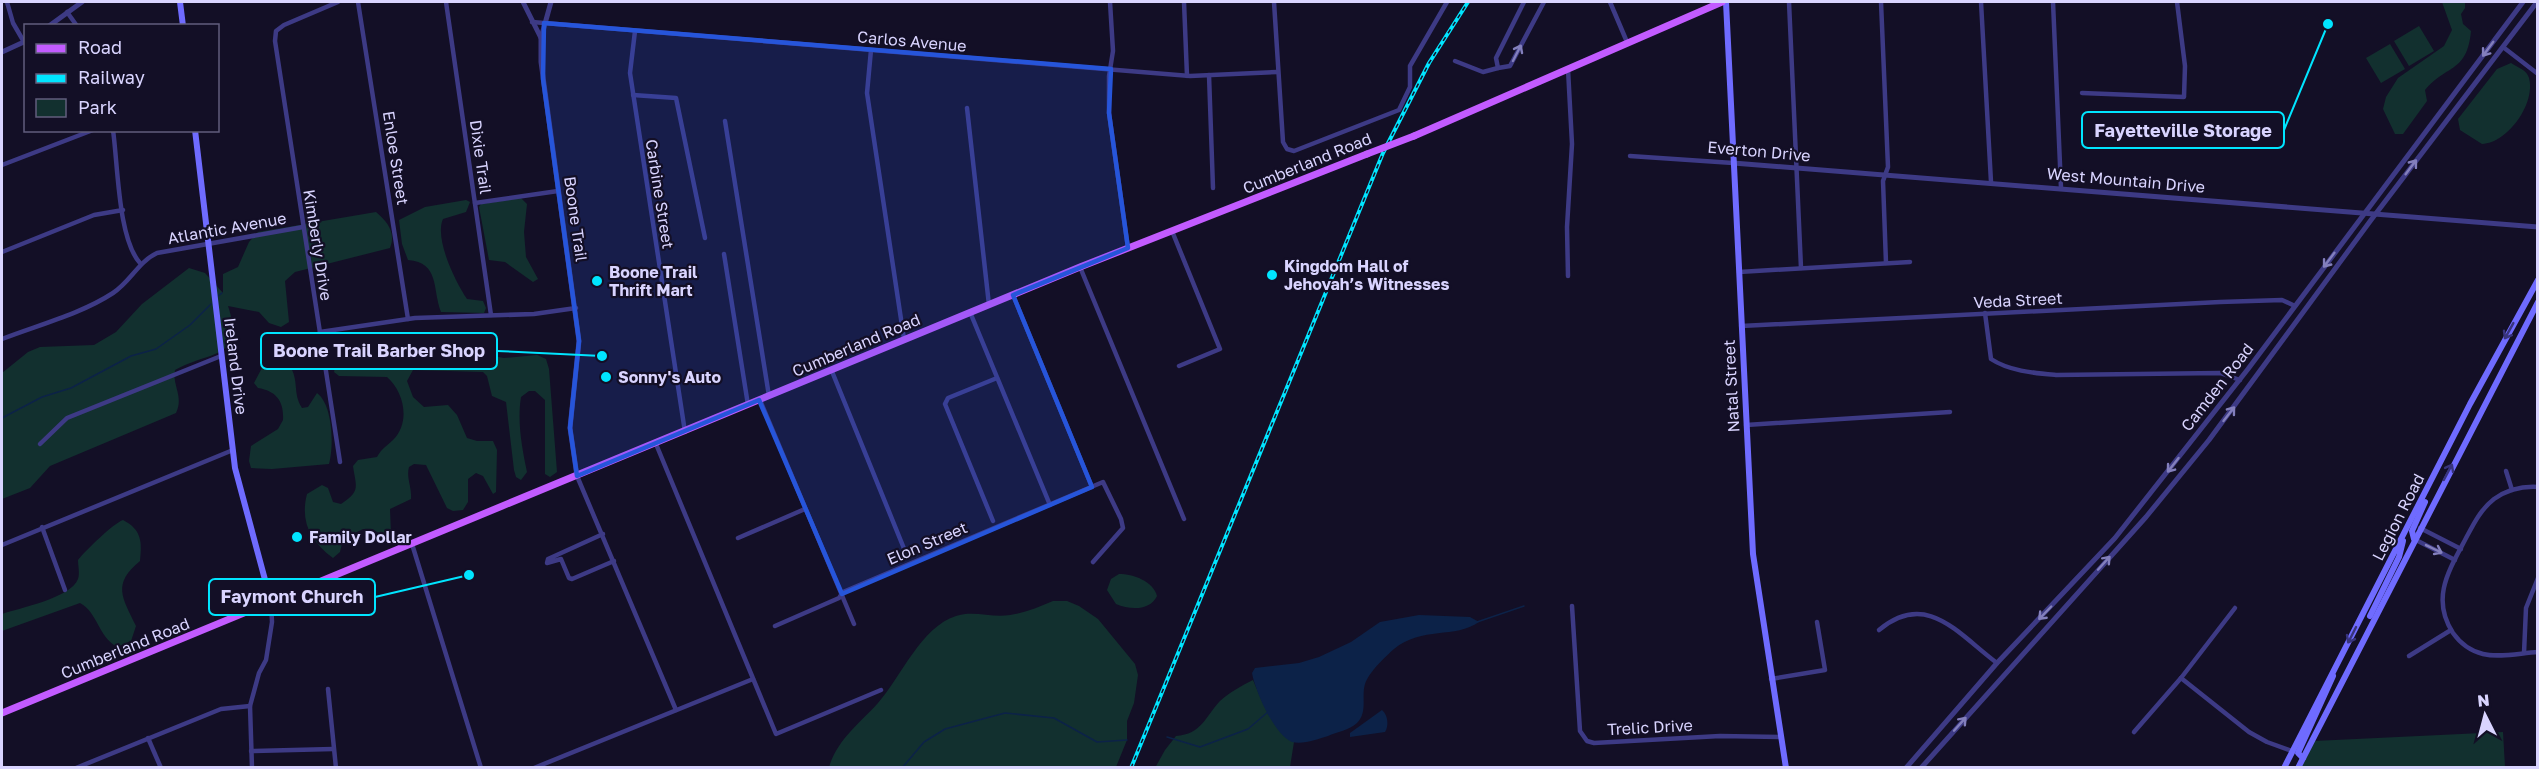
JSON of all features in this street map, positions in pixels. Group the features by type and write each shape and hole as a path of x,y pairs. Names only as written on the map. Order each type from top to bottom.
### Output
{"main road":[{"path":"180,2 183,24"},
{"name":"Cumberland Road","path":"2,713 1080,267 1414,136 1722,2"},
{"name":"Natal Street","path":"1726,2 1753,554 1786,768"},
{"name":"Ireland Drive","path":"195,132 233,450 271,602"},
{"name":"Legion Road","path":"2284,768 2538,280"},
{"name":"Legion Road","path":"2298,768 2419,528 2538,302"},
{"path":"2414,539 2412,531 2433,485 2432,480"},
{"path":"2366,633 2366,625 2404,544 2403,538"},
{"path":"2303,758 2298,753 2332,684 2332,673"}],"street":[{"path":"7,2 13,23 24,40"},
{"path":"52,24 82,2"},
{"name":"Kimberly Drive","path":"338,2 276,31 275,41 340,462"},
{"name":"Enloe Street","path":"358,2 408,319"},
{"name":"Dixie Trail","path":"446,2 491,315"},
{"path":"523,2 541,38"},
{"name":"Boone Trail","path":"551,2 541,38 543,79 576,308 579,355 570,428 577,476"},
{"path":"1110,2 1109,20 1113,42 1109,113 1128,248"},
{"path":"1184,2 1187,76"},
{"path":"1274,2 1282,142 1287,149 1294,151 1399,110 1410,87 1410,66 1447,2"},
{"path":"1498,68 1496,58 1524,2"},
{"path":"1455,61 1484,72 1510,66 1544,2"},
{"path":"1610,2 1627,42"},
{"path":"1789,2 1801,268"},
{"path":"1881,2 1888,167 1882,181 1886,263"},
{"path":"1981,2 1991,182"},
{"path":"2053,2 2061,188"},
{"path":"2082,93 2184,97 2185,66 2177,2"},
{"name":"Camden Road","path":"1906,768 1997,663 2115,538 2240,380 2523,2"},
{"name":"Camden Road","path":"1921,768 2153,508 2240,400 2376,214 2537,2"},
{"path":"67,12 76,24"},
{"name":"Carlos Avenue","path":"532,22 1187,76 1277,72"},
{"name":"Carbine Street","path":"635,30 630,73 685,432"},
{"path":"2,52 24,42"},
{"path":"2503,47 2538,74"},
{"path":"871,50 867,93 904,339"},
{"path":"1568,68 1572,144 1567,227 1568,276"},
{"path":"1209,75 1213,188"},
{"path":"633,95 676,98 705,238"},
{"path":"967,108 989,305"},
{"path":"725,121 769,396"},
{"path":"2,165 88,132"},
{"path":"113,132 128,243 140,263"},
{"name":"Everton Drive","path":"1630,156 1885,174"},
{"name":"West Mountain Drive","path":"1885,174 2538,227"},
{"path":"475,203 558,190"},
{"path":"2,252 94,215 123,210"},
{"name":"Atlantic Avenue","path":"2,339 103,299 126,282 140,263 170,248 303,227"},
{"path":"1172,231 1220,349 1179,366"},
{"path":"724,254 748,405"},
{"path":"1738,272 1910,262"},
{"path":"1080,267 1184,519"},
{"path":"1012,295 1092,487 1103,482 1106,484 1122,524 1121,533 1094,562"},
{"name":"Veda Street","path":"1741,326 2277,300 2287,301 2295,306"},
{"path":"320,332 408,319 534,314 576,308"},
{"path":"970,312 1050,504"},
{"path":"1985,313 1991,359 2000,365 2032,373 2056,375 2220,373 2240,380"},
{"path":"40,444 67,418 221,356"},
{"path":"831,369 905,551"},
{"path":"993,520 945,404 948,398 997,378"},
{"path":"759,400 854,624"},
{"path":"1746,425 1950,412"},
{"path":"656,444 776,734 881,690"},
{"path":"2,544 233,450"},
{"path":"2506,471 2512,490"},
{"path":"577,476 676,710"},
{"name":"Elon Street","path":"775,626 839,598 842,594 1092,487"},
{"path":"2538,487 2512,490 2494,500 2482,511 2445,580 2441,598 2443,614 2451,630 2462,643 2484,654 2538,652"},
{"path":"738,538 805,509"},
{"path":"42,527 65,591"},
{"path":"2419,528 2461,549"},
{"path":"603,534 548,559 547,562 561,559 569,578 572,579 614,561"},
{"path":"2414,539 2455,560"},
{"path":"412,544 481,768"},
{"path":"2524,653 2526,608 2538,578"},
{"path":"252,768 250,706 259,673 266,660 272,622 271,602"},
{"name":"Trelic Drive","path":"1572,606 1580,731 1587,741 1720,736 1781,737"},
{"path":"2134,732 2181,678 2235,608"},
{"path":"1879,630 1898,616 1919,612 1953,628 1997,663"},
{"path":"1771,678 1825,670 1817,622"},
{"path":"2409,657 2451,630"},
{"path":"2181,678 2249,732 2267,742 2292,751"},
{"path":"534,768 753,679"},
{"path":"328,689 336,768"},
{"path":"76,768 221,709 250,706"},
{"path":"148,738 161,768"},
{"path":"251,751 333,749"}],"highlighted area":[{"path":"544,23 1111,69 1109,113 1128,248 1013,295 1092,487 842,594 759,400 577,476 570,428 579,341 543,79"}],"green space":[{"path":"2442,2 2465,2 2465,8 2461,14 2463,24 2471,31 2469,45 2460,61 2425,90 2427,101 2403,134 2395,134 2383,109 2386,97 2398,78 2444,46 2452,30"},
{"path":"2419,26 2434,51 2409,66 2394,41"},
{"path":"2390,44 2405,69 2381,83 2366,58"},
{"path":"2511,63 2528,75 2530,88 2528,99 2518,120 2510,129 2492,142 2482,144 2460,130 2458,119 2497,69"},
{"path":"521,198 527,204 524,232 526,257 538,279 533,282 505,262 489,260 479,207 481,204"},
{"path":"466,200 470,202 466,212 443,219 441,238 452,272 467,299 483,301 486,308 484,313 441,312 430,271 418,262 408,260 402,244 399,220 425,207"},
{"path":"376,212 390,228 392,243 390,248 295,272 285,281 289,322 281,327 269,323 259,312 228,306 232,336 228,345 221,351 175,370 179,401 176,413 50,466 30,488 2,499 2,373 28,352 40,347 94,345 116,332 142,304 189,268 205,273 223,293 223,274 238,267 249,242 258,232"},
{"path":"452,342 462,342 471,352 504,358 537,355 546,359 549,369 557,472 550,477 545,474 545,400 535,391 529,391 521,397 520,425 527,472 521,480 516,477 514,470 506,402 492,396 487,376 483,372 413,370 407,381 413,397 424,407 448,405 457,415 467,438 477,441 493,441 497,450 496,492 493,494 483,476 476,473 468,479 468,502 463,510 453,511 447,508 426,465 414,464 409,467 408,471 411,499 390,509 391,534 387,538 372,529 363,529 343,539 340,552 333,558 318,545 309,530 305,513 307,494 322,485 328,488 333,502 341,504 352,496 356,488 353,466 358,460 377,457 399,433 403,416 398,391 387,377 339,376 334,372 336,363 361,352 398,347 407,349 416,365 434,361 443,346"},
{"path":"277,361 289,364 302,408 308,407 317,393 322,399 331,426 329,464 272,469 251,468 249,461 251,446 278,429 283,420 281,403 278,398 265,389 258,388 254,383 264,364"},
{"path":"123,520 134,528 141,542 140,561 126,577 122,591 136,626 131,641 117,647 106,637 86,607 80,603 2,631 2,614 55,597 73,586 79,577 78,560 107,531"},
{"path":"1119,574 1130,575 1147,582 1157,596 1154,601 1139,608 1116,604 1107,590 1111,579"},
{"path":"1053,601 1067,601 1098,619 1135,664 1138,675 1134,703 1127,721 1127,740 1116,767 829,767 843,740 887,692 922,642 944,622 963,614 1003,616 1016,614"},
{"path":"1253,680 1274,723 1286,737 1294,742 1290,767 1155,768 1176,736 1192,732 1202,724 1220,701"},
{"path":"2503,732 2505,767 2301,768 2314,741"}],"water":[{"path":"1419,615 1470,617 1479,622 1460,630 1416,637 1394,649 1367,679 1362,714 1357,723 1320,739 1301,743 1285,738 1272,722 1257,690 1252,673 1255,668 1299,663 1319,657 1351,642 1380,622"},
{"path":"1382,710 1387,721 1385,732 1350,737 1350,733"}],"waterway":[{"path":"218,296 222,293"},
{"path":"2,418 42,397 71,388 131,356 156,349 190,325 211,304"},
{"path":"1477,622 1524,606"},
{"path":"1167,737 1200,747 1248,729 1269,711"},
{"path":"902,768 924,742 945,729 1005,713 1054,718 1097,742 1127,740"}],"railway":[{"path":"1131,768 1383,153 1429,63 1468,2"}],"place":[{"name":"Fayetteville Storage","path":"2328,24"},
{"name":"Kingdom Hall of Jehovah’s Witnesses","path":"1272,275"},
{"name":"Boone Trail Thrift Mart","path":"597,281"},
{"name":"Boone Trail Barber Shop","path":"602,356"},
{"name":"Sonny's Auto","path":"606,377"},
{"name":"Family Dollar","path":"297,537"},
{"name":"Faymont Church","path":"469,575"}]}
